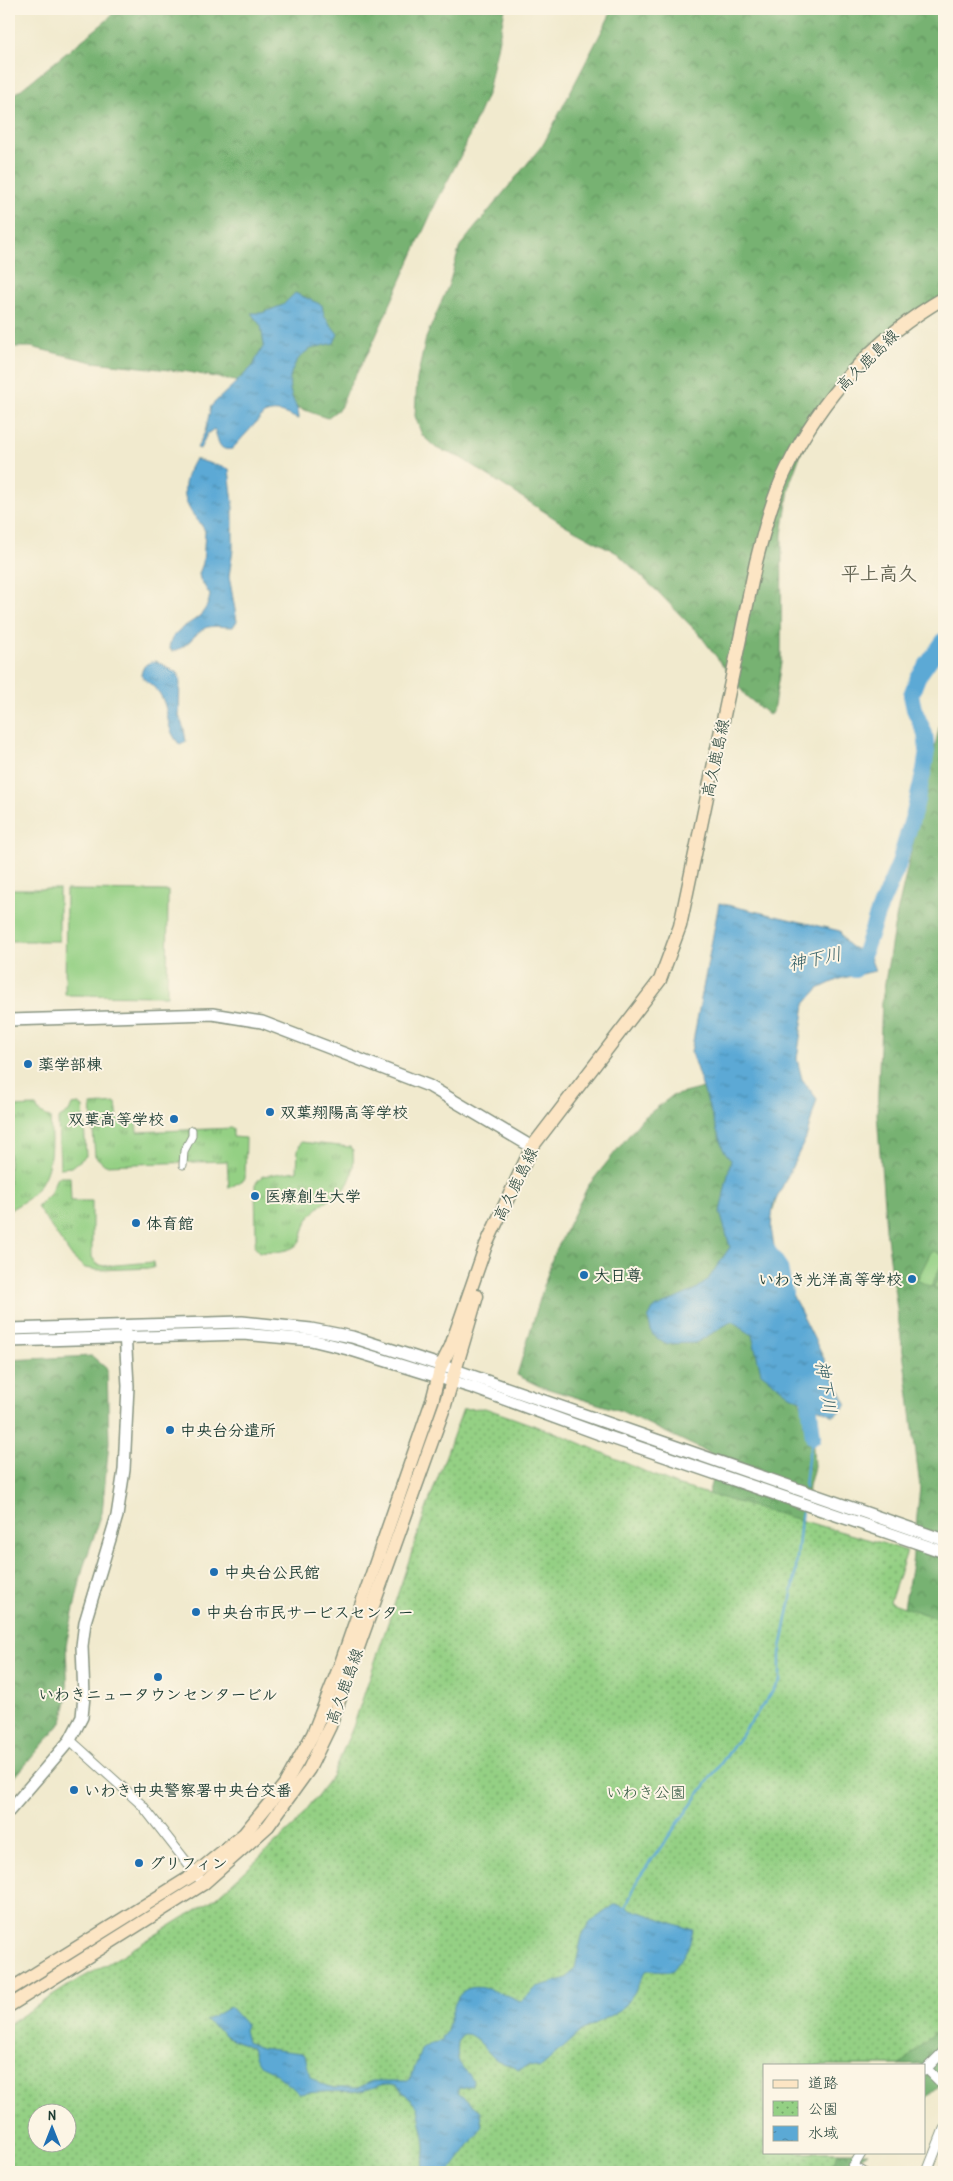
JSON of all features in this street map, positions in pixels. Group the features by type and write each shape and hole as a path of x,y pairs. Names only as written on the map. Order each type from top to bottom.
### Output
{"main road":[{"name":"高久鹿島線","path":"9,1990 199,1878 244,1834 285,1784 313,1734 341,1663 432,1401 440,1372 486,1245 502,1208 532,1147 660,980 669,958 680,926 756,562 767,521 786,469 826,403 854,368 908,320 944,298"},
{"name":"高久鹿島線","path":"9,2006 199,1878 268,1826 309,1769 330,1726 453,1376 492,1245 492,1233"}],"street":[{"path":"9,1020 212,1014 262,1022 429,1086 532,1147"},
{"path":"183,1165 184,1151 192,1136 192,1130"},
{"path":"9,1329 242,1322 276,1324 352,1337 440,1372"},
{"path":"9,1811 70,1740 82,1717 84,1696 82,1646 85,1622 91,1598 106,1558 117,1516 124,1470 128,1386 125,1326"},
{"path":"9,1341 243,1334 310,1340 453,1376 944,1540"},
{"path":"453,1376 944,1552"},
{"path":"70,1740 119,1782 142,1805 199,1878"},
{"path":"944,2051 926,2070 944,2086"},
{"path":"927,2172 944,2129"},
{"path":"861,2154 852,2169 863,2172"}],"green space":[{"path":"117,9 505,9 488,92 462,153 435,205 370,349 340,408 327,418 276,400 235,381 189,372 93,362 31,347 9,347 9,99 106,21"},
{"path":"611,9 944,9 944,293 861,365 806,439 790,483 782,534 781,663 773,712 769,715 746,696 700,635 617,553 565,525 461,458 436,448 422,435 415,416 417,379 426,338 449,284 460,246 544,143 609,17"},
{"path":"944,706 944,2081 926,2098 926,2064 763,2064 763,2154 865,2154 838,2172 580,2172 899,1634 912,1564 920,1487 886,1230 877,1114 882,1001 894,927"},
{"path":"9,889 59,889 59,941 9,941"},
{"path":"66,890 168,891 167,996 65,995"},
{"path":"711,1086 783,1178 760,1250 796,1393 812,1428 814,1467 799,1524 36,2048 707,1498 717,1462 707,1452 621,1411 539,1386 517,1375 553,1256 588,1186 642,1119 672,1096"},
{"path":"116,1103 118,1120 136,1119 137,1132 233,1128 233,1137 246,1138 245,1179 229,1188 227,1161 105,1165 95,1156 91,1105"},
{"path":"79,1104 83,1107 86,1156 72,1167 60,1168 58,1119 69,1112 72,1105"},
{"path":"36,1106 39,1112 50,1118 51,1147 46,1172 34,1193 9,1210 9,1107"},
{"path":"301,1142 350,1147 353,1150 351,1178 340,1192 324,1202 316,1210 306,1223 301,1238 294,1247 282,1251 259,1252 254,1246 256,1239 255,1184 262,1176 297,1171 298,1150"},
{"path":"57,1177 70,1177 71,1201 92,1201 92,1257 97,1264 104,1266 153,1262 154,1268 97,1270 85,1268 73,1258 37,1207 50,1194"},
{"path":"932,1250 944,1256 944,1259 931,1287 917,1280"},
{"path":"944,1268 944,1292 934,1287"},
{"path":"92,1356 107,1369 109,1442 102,1513 83,1568 66,1645 68,1696 62,1722 9,1784 9,1360"},
{"name":"いわき公園","path":"485,1408 564,1436 676,1485 907,1551 890,1602 944,1621 944,2024 901,2064 763,2064 763,2154 838,2154 828,2172 9,2172 9,2024 71,1984 121,1956 217,1897 295,1825 332,1776 353,1727 428,1504 463,1409"}],"water":[{"path":"295,293 322,305 324,316 338,334 334,343 314,348 305,353 292,369 290,390 298,410 299,419 282,413 269,412 264,414 232,449 221,447 214,429 207,434 200,449 197,448 205,432 211,406 252,367 264,345 261,326 251,313 262,313 283,305"},
{"path":"195,459 229,469 233,503 233,550 229,576 237,621 233,627 215,626 205,628 181,648 172,651 169,647 172,638 202,613 210,595 199,574 203,563 205,531 186,502 185,495 185,483"},
{"path":"156,661 177,673 180,679 179,716 186,742 180,745 172,733 160,694 141,675 146,665"},
{"path":"719,903 840,931 845,941 854,949 869,954 875,971 839,979 818,989 805,1004 797,1059 802,1079 817,1099 806,1138 773,1206 771,1228 777,1264 847,1405 834,1416 790,1395 761,1373 752,1335 732,1321 696,1343 665,1344 652,1334 648,1319 653,1309 695,1290 707,1281 730,1247 720,1212 731,1160 723,1149 691,1052"},
{"path":"614,1905 619,1905 693,1930 688,1947 682,1957 672,1971 646,1971 634,1993 620,2011 581,2031 540,2068 528,2066 518,2070 494,2058 470,2035 465,2034 461,2036 458,2043 458,2060 473,2080 472,2085 458,2089 458,2093 480,2111 482,2127 449,2172 419,2172 423,2165 425,2150 419,2112 417,2107 397,2085 386,2084 359,2091 299,2094 272,2071 261,2066 252,2048 224,2035 220,2030 205,2021 230,2007 246,2025 244,2030 247,2042 260,2048 302,2053 305,2055 310,2077 320,2084 336,2088 358,2088 372,2081 408,2081 411,2078 421,2050 431,2043 443,2041 442,2038 446,2033 455,2004 465,1990 472,1988 489,1989 521,2002 537,1987 567,1978 575,1968 582,1936 588,1924"}],"waterway":[{"name":"神下川","path":"855,970 860,964 878,912 898,866 915,809 924,770 927,751 925,734 914,709 911,695 918,677 944,640"},
{"name":"神下川","path":"764,1245 780,1268 785,1293"},
{"name":"神下川","path":"807,1384 813,1437"},
{"path":"805,1487 808,1458 813,1437"},
{"path":"625,1909 638,1879 780,1681 780,1654 795,1578 802,1508"}],"place":[{"name":"薬学部棟","path":"28,1064"},
{"name":"双葉翔陽高等学校","path":"270,1112"},
{"name":"双葉高等学校","path":"174,1119"},
{"name":"医療創生大学","path":"255,1196"},
{"name":"体育館","path":"136,1223"},
{"name":"大日尊","path":"584,1275"},
{"name":"いわき光洋高等学校","path":"912,1279"},
{"name":"中央台分遣所","path":"170,1430"},
{"name":"中央台公民館","path":"214,1572"},
{"name":"中央台市民サービスセンター","path":"196,1612"},
{"name":"いわきニュータウンセンタービル","path":"158,1677"},
{"name":"いわき中央警察署中央台交番","path":"74,1790"},
{"name":"グリフィン","path":"139,1863"}],"district":[{"name":"平上高久","path":"879,573"}]}
